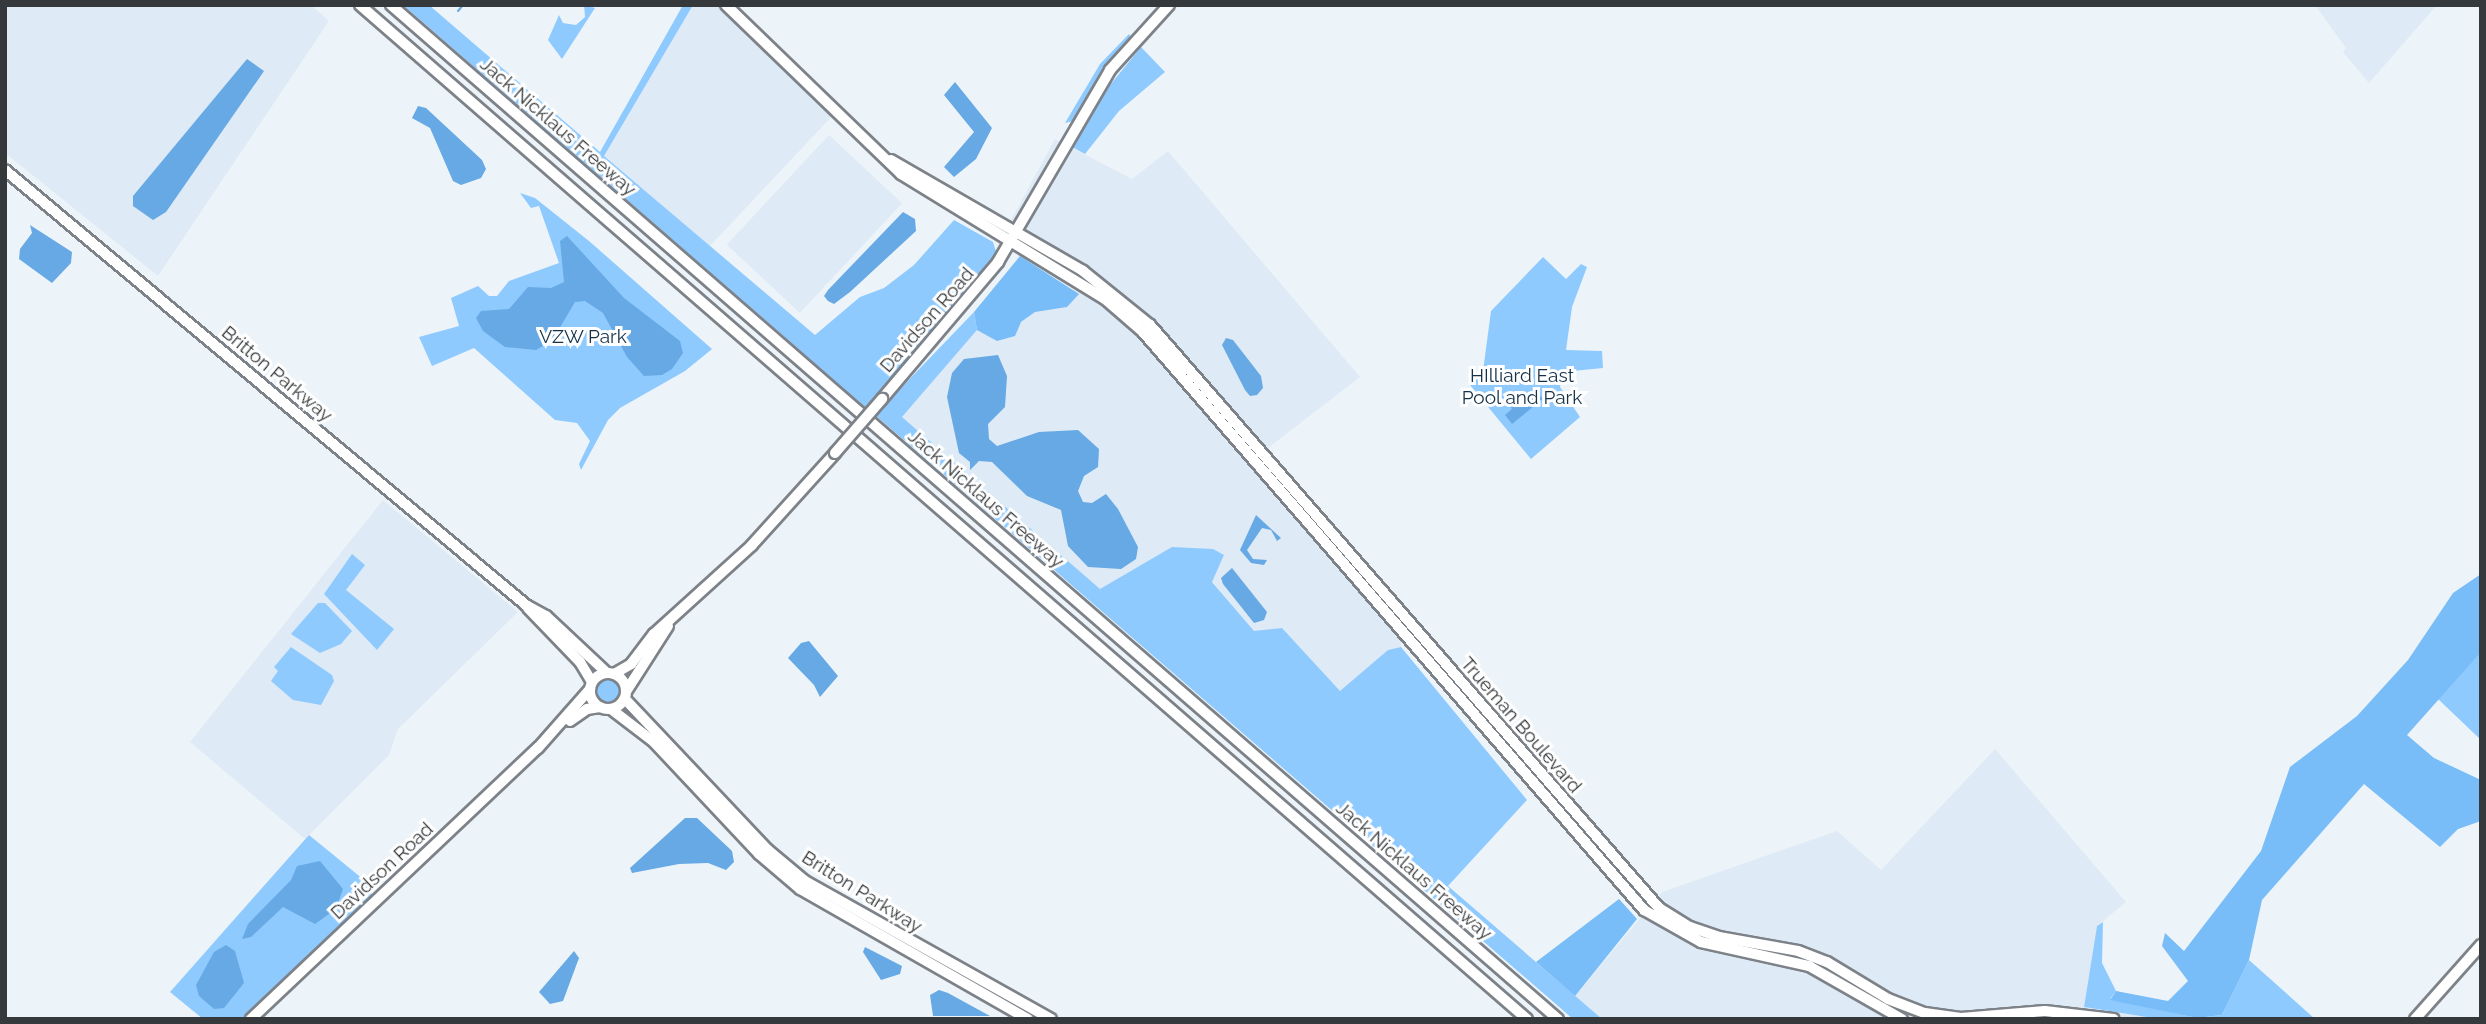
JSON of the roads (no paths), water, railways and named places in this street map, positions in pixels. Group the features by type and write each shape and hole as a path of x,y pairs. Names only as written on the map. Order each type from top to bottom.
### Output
{"highway":[{"name":"Jack Nicklaus Freeway","path":"360,5 1527,1019"},
{"name":"Jack Nicklaus Freeway","path":"391,5 1558,1019"}],"main road":[{"path":"726,5 785,60 802,71 920,188 1016,235"},
{"name":"Davidson Road","path":"538,748 591,686 610,673 631,664 654,634 669,624 765,531 975,293 1016,235 1110,70 1169,5"},
{"name":"Britton Parkway","path":"5,170 526,605 580,662 600,707"},
{"name":"Trueman Boulevard","path":"1016,235 1113,292 1182,358 1659,908 1712,934 1798,951 1827,962 1904,1007 1948,1017 1980,1018 2028,1011 2114,1019"},
{"name":"Trueman Boulevard","path":"1016,235 1105,299 1143,332 1644,910 1701,942 1809,966 1902,1019"},
{"name":"Britton Parkway","path":"526,605 546,616 610,673 768,850 805,881 1051,1019"},
{"name":"Davidson Road","path":"626,694 669,624"},
{"path":"600,707 611,709 626,694"},
{"name":"Davidson Road","path":"251,1019 538,748 582,711 600,707"},
{"name":"Britton Parkway","path":"611,709 654,742 759,854 800,889 1028,1019"},
{"path":"2415,1019 2481,945"},
{"path":"2011,1019 2028,1011"}],"waterway":[{"path":"458,11 463,5"}],"park label":[{"name":"VZW Park","path":"583,337"},
{"name":"HIlliard East Pool and Park","path":"1522,387"}]}
